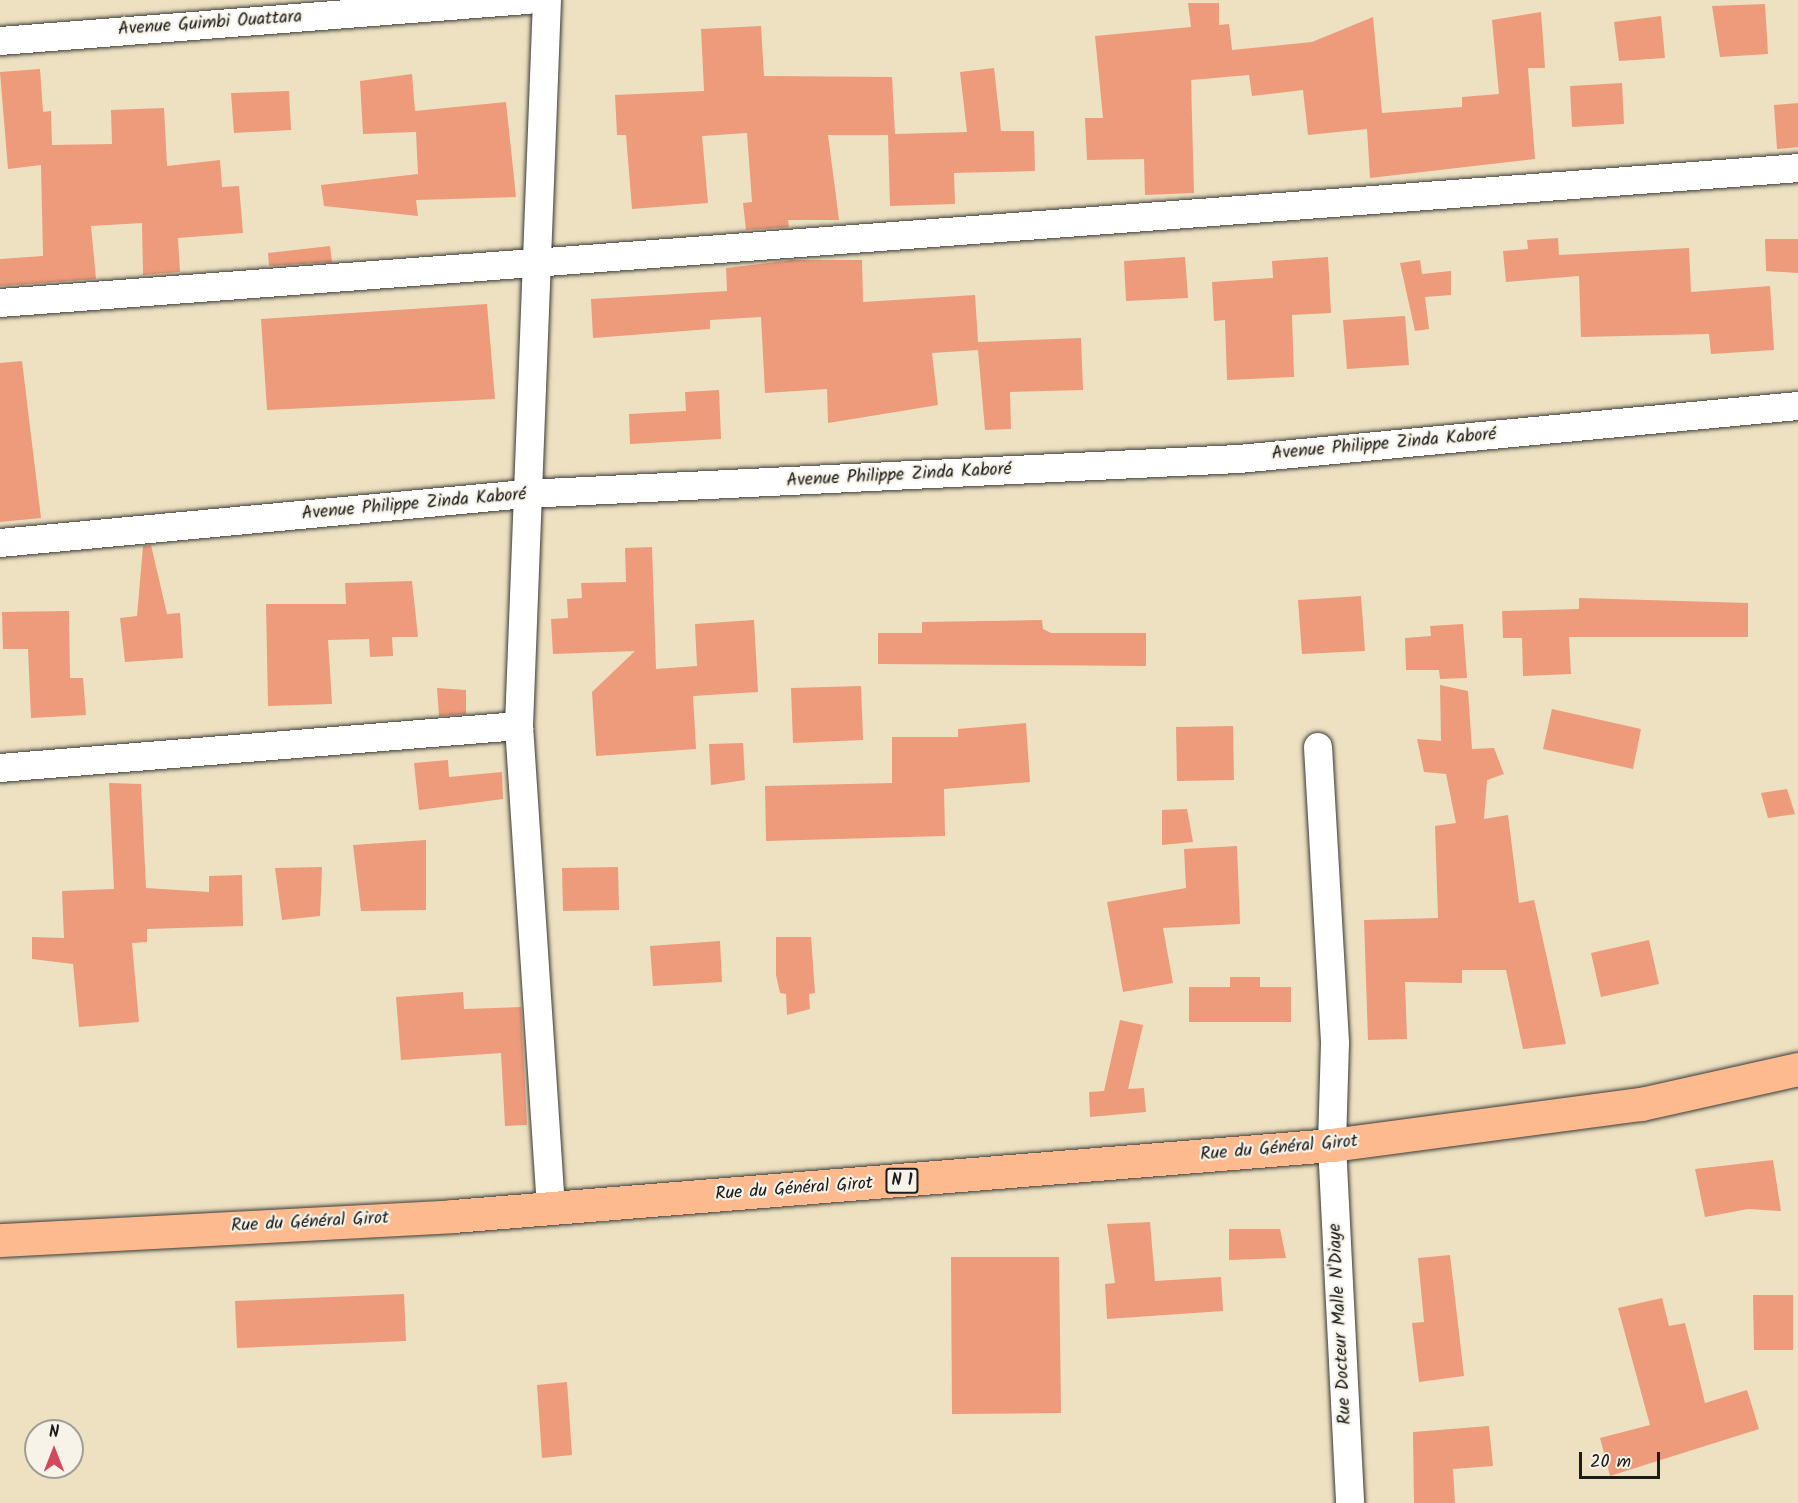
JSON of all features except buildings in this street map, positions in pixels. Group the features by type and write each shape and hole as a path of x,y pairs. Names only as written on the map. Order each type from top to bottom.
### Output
{"highway":[{"name":"Rue du Général Girot","path":"0,1240 551,1208 1332,1145 1641,1104 1798,1068"}],"street":[{"name":"Avenue Guimbi Ouattara","path":"0,41 184,12 527,0"},
{"path":"547,0 539,259 525,494 519,726 551,1208"},
{"path":"0,303 539,259 1798,168"},
{"name":"Avenue Philippe Zinda Kaboré","path":"0,543 525,494 1239,459 1798,406"},
{"path":"0,768 519,726"},
{"name":"Rue Docteur Malle N'Diaye","path":"1318,747 1335,1043 1332,1145 1350,1503"}]}
